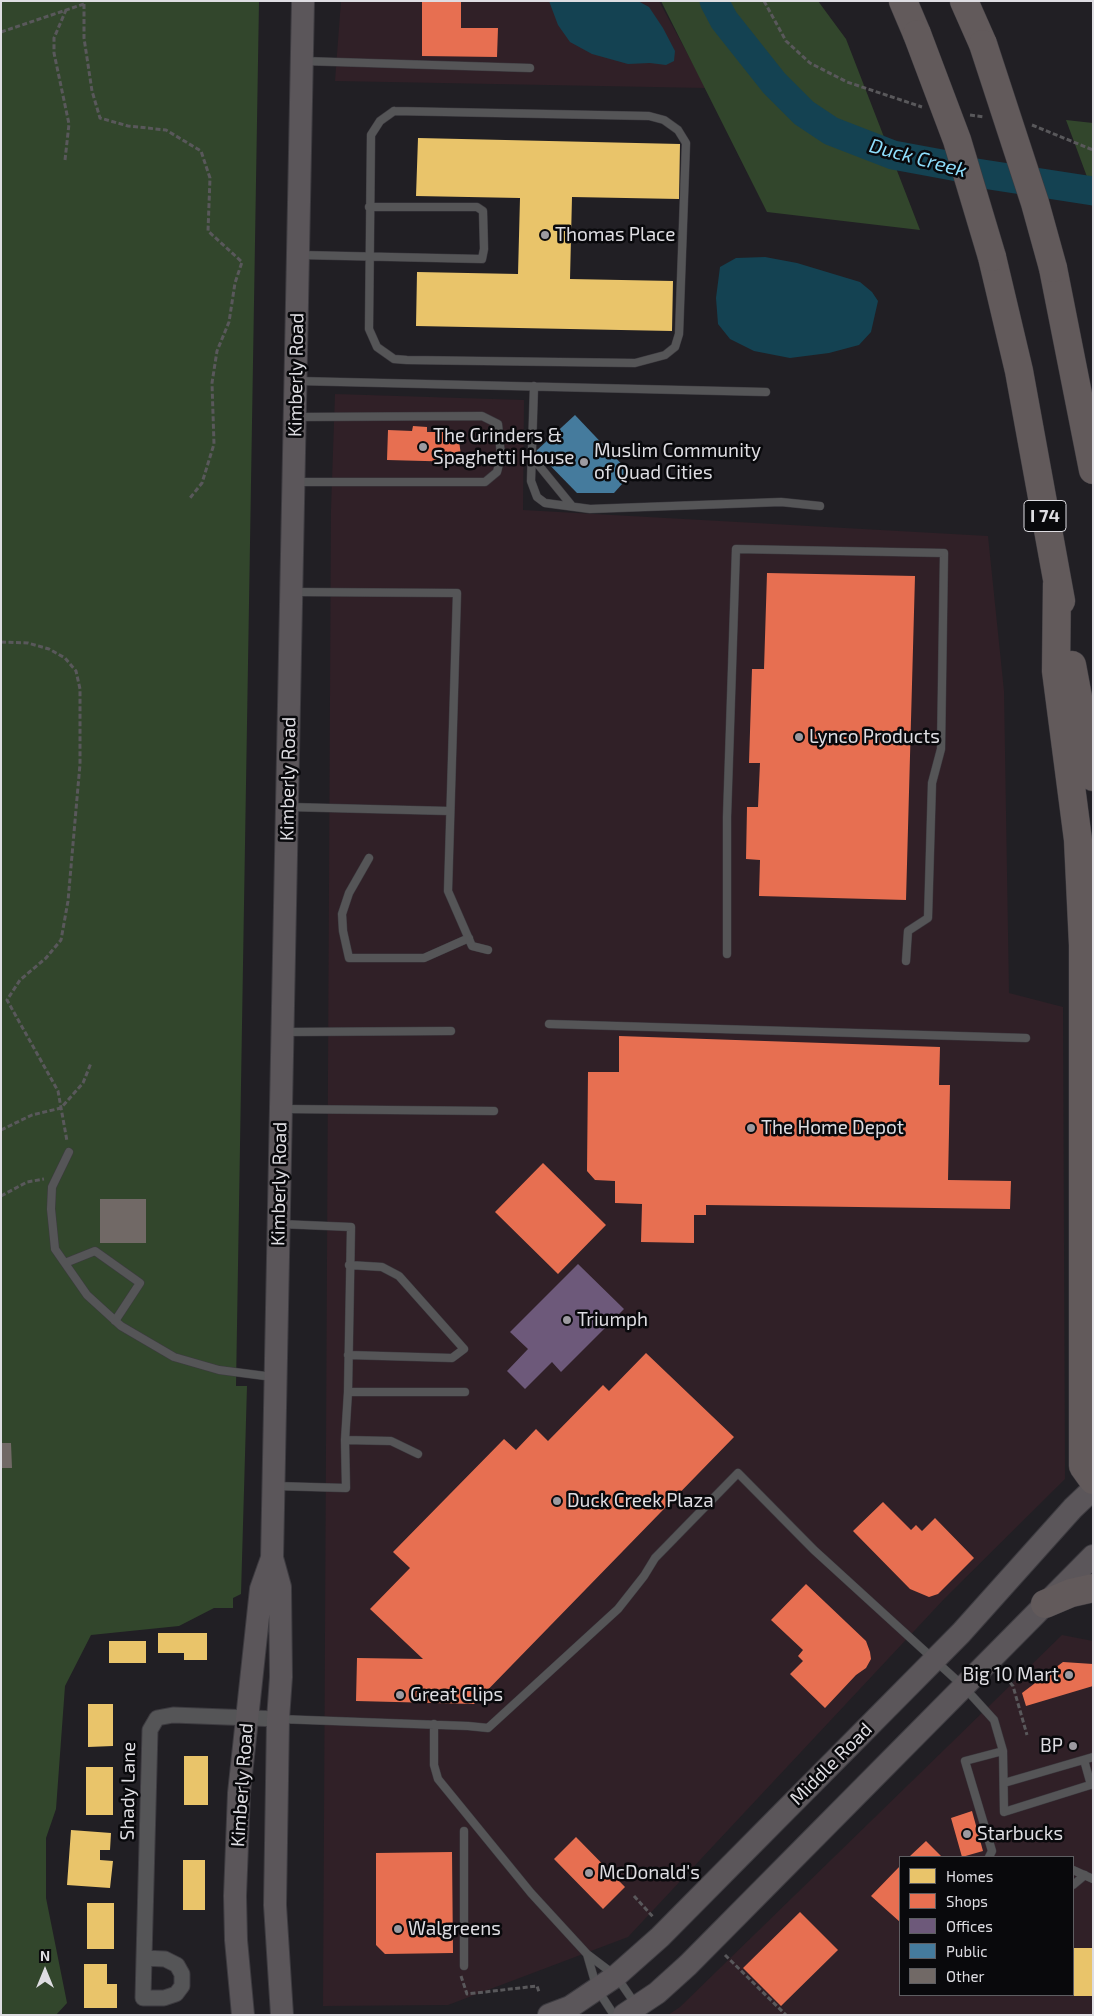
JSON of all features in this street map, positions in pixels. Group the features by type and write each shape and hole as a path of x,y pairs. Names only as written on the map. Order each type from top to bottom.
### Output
{"highway":[{"name":"I 74","path":"903,1 957,140 992,257 1018,371 1093,777"},
{"path":"964,1 983,44 1035,203 1053,268 1093,470"},
{"path":"1058,584 1056,671 1078,840 1083,945 1083,1466 1093,1480"},
{"path":"1045,1604 1071,1593 1093,1588"}],"main road":[{"name":"Kimberly Road","path":"282,2015 275,1897 278,1719 281,1677 280,1587 272,1558 303,1"},
{"name":"Middle Road","path":"549,2015 570,2007 616,1976 660,1937 933,1659 962,1632 1073,1508 1093,1489"},
{"name":"Middle Road","path":"634,2012 688,1965 1093,1556"},
{"name":"Kimberly Road","path":"243,2015 236,1940 235,1896 239,1801 261,1588 272,1558"}],"street":[{"name":"Shady Lane","path":"144,1958 150,1730 157,1718 173,1715 278,1719"}],"lane":[{"path":"301,61 530,68"},
{"path":"394,111 649,116 664,120 678,130 686,143 678,334 675,347 665,355 651,361 635,364 394,359 378,347 369,329 368,258 371,135 380,121 394,111"},
{"path":"298,255 482,259 484,249 484,211 477,207 369,207"},
{"path":"296,381 766,392"},
{"path":"534,386 531,481 537,497 544,503 590,509 781,502 820,506"},
{"path":"294,482 486,482 497,472 501,456 498,424 482,416 296,417"},
{"path":"532,457 572,506"},
{"path":"727,954 727,817 736,549 944,553 941,749 932,783 928,918 908,931 906,961"},
{"path":"292,592 458,593 449,811 448,892 472,946 488,950"},
{"path":"287,807 449,811"},
{"path":"369,858 349,892 342,914 343,931 350,958 424,958 469,938"},
{"path":"549,1024 1026,1038"},
{"path":"283,1032 451,1031"},
{"path":"281,1110 494,1111"},
{"path":"68,1152 52,1187 51,1209 55,1249 87,1295 115,1321 174,1357 219,1370 275,1377"},
{"path":"273,1486 346,1488 345,1440 348,1392 351,1227 278,1224"},
{"path":"65,1264 95,1251 140,1283 115,1321"},
{"path":"348,1355 452,1358 464,1349 399,1276 382,1267 349,1265"},
{"path":"348,1392 465,1392"},
{"path":"345,1440 391,1441 418,1454"},
{"path":"278,1719 434,1724 488,1728 618,1609 662,1551 738,1473 814,1550 963,1686 994,1720 1003,1751 1004,1812 1092,1785 1084,1760"},
{"path":"434,1724 434,1765 438,1779 531,1893 587,1954 616,1976 634,2012"},
{"path":"990,1856 992,1851 965,1761 1003,1751"},
{"path":"1004,1783 1093,1757"},
{"path":"462,1968 464,1831"},
{"path":"1074,1870 1089,1877"},
{"path":"1074,1884 1089,1877"},
{"path":"587,1954 596,1989 614,2015"}],"path":[{"path":"1,32 85,3 84,38 92,91 100,118 128,126 166,130 201,151 210,178 208,231 242,262 235,283 229,322 217,350 212,383 214,444 202,484 190,498"},
{"path":"65,160 69,124 54,53 54,38 66,10"},
{"path":"1,642 28,643 49,649 65,658 76,671 80,689 80,764 68,901 61,940 46,958 20,980 7,1000 58,1091 68,1152"},
{"path":"1,1130 32,1115 61,1108 83,1083 91,1063"},
{"path":"1,1196 27,1182 57,1176"},
{"path":"1005,1677 1013,1686 1027,1735"},
{"path":"634,1896 655,1919"},
{"path":"725,1955 786,2015"},
{"path":"462,1968 467,1994 537,1986 539,1992"}],"shaded area":[{"path":"341,1 659,1 706,88 335,81"},
{"path":"335,394 524,400 523,510 988,536 1004,691 1009,993 1063,1007 1065,1479 945,1598 628,1937 448,2005 323,2006 331,509"},
{"path":"1062,1635 1093,1641 1093,2015 668,2015 680,2007"}],"green space":[{"path":"1,1 259,1 236,1386 247,1386 241,1594 233,1598 233,1608 214,1608 179,1626 91,1635 65,1686 56,1809 46,1838 46,1898 67,2003 56,2015 1,2015"},
{"path":"661,1 818,1 846,39 920,230 767,212"},
{"path":"1066,120 1093,123 1093,193"}],"water":[{"path":"549,1 638,1 649,7 663,28 675,51 674,61 666,65 650,63 628,64 592,54 570,42 558,25"},
{"path":"765,257 797,263 860,282 872,292 878,301 871,332 859,345 829,353 790,358 754,351 730,339 718,324 716,298 720,267 736,258"}],"building: Homes":[{"name":"Thomas Place","path":"418,138 680,144 679,199 572,197 570,279 673,281 672,331 416,326 417,272 518,274 520,198 416,196"},
{"path":"158,1633 207,1633 207,1660 184,1660 184,1653 158,1653"},
{"path":"109,1641 146,1641 146,1663 109,1663"},
{"path":"88,1704 113,1704 113,1746 88,1747"},
{"path":"184,1756 208,1756 208,1805 184,1805"},
{"path":"86,1767 113,1767 113,1815 86,1815"},
{"path":"71,1830 111,1833 110,1850 100,1850 100,1860 113,1861 110,1888 67,1885"},
{"path":"183,1860 205,1860 205,1910 183,1910"},
{"path":"87,1903 114,1903 114,1949 87,1949"},
{"path":"1074,1948 1093,1948 1093,1996 1074,1996"},
{"path":"84,1964 107,1964 107,1984 117,1984 117,2008 84,2008"}],"building: Shops":[{"path":"422,1 461,1 461,28 498,28 497,57 422,56"},
{"name":"The Grinders & Spaghetti House","path":"413,426 427,427 427,432 463,432 463,441 459,441 462,462 387,460 388,430 412,431"},
{"path":"767,573 915,576 906,900 759,896 760,860 746,859 747,807 758,807 760,763 749,763 752,669 764,669"},
{"name":"The Home Depot","path":"619,1036 940,1047 939,1085 950,1085 948,1180 1011,1181 1010,1209 706,1205 706,1215 694,1215 694,1243 641,1242 642,1204 615,1203 615,1181 595,1180 587,1171 588,1072 619,1072"},
{"path":"543,1163 606,1225 558,1274 495,1212"},
{"name":"Duck Creek Plaza","path":"646,1353 734,1437 474,1704 356,1701 357,1658 423,1659 370,1609 410,1568 393,1552 504,1439 516,1450 536,1429 548,1441 603,1385 609,1391"},
{"path":"883,1502 911,1530 916,1525 922,1531 935,1518 974,1558 938,1594 929,1597 910,1589 853,1531"},
{"path":"806,1584 866,1641 870,1652 871,1659 866,1668 856,1675 825,1708 790,1674 803,1661 798,1656 803,1650 771,1620"},
{"name":"Big 10 Mart","path":"1063,1662 1093,1664 1093,1686 1026,1706 1022,1693"},
{"name":"Starbucks","path":"972,1811 983,1851 962,1856 951,1818"},
{"name":"McDonald's","path":"576,1837 625,1887 603,1909 554,1859"},
{"path":"926,1841 941,1856 910,1856"},
{"name":"Walgreens","path":"452,1852 453,1953 385,1954 376,1945 376,1853"},
{"path":"899,1867 899,1921 871,1896"},
{"path":"800,1912 838,1950 781,2006 743,1968"}],"building: Offices":[{"name":"Triumph","path":"578,1264 624,1309 561,1372 552,1362 525,1389 507,1371 528,1349 510,1332"}],"building: Public":[{"name":"Muslim Community of Quad Cities","path":"575,415 631,474 614,493 577,493 536,451"}],"building: Other":[{"path":"100,1199 146,1199 146,1243 100,1243"},
{"path":"1,1443 11,1443 12,1468 1,1468"}],"waterway":[{"name":"Duck Creek","path":"714,1 724,20 774,83 804,113 831,131 893,155 958,167 970,172 1093,191"}],"place":[{"name":"Thomas Place","path":"545,235"},
{"name":"The Grinders & Spaghetti House","path":"423,447"},
{"name":"Muslim Community of Quad Cities","path":"584,462"},
{"name":"Lynco Products","path":"799,737"},
{"name":"The Home Depot","path":"751,1128"},
{"name":"Triumph","path":"567,1320"},
{"name":"Duck Creek Plaza","path":"557,1501"},
{"name":"Big 10 Mart","path":"1069,1675"},
{"name":"Great Clips","path":"400,1695"},
{"name":"BP","path":"1073,1746"},
{"name":"Starbucks","path":"967,1834"},
{"name":"McDonald's","path":"589,1873"},
{"name":"Walgreens","path":"398,1929"}]}
